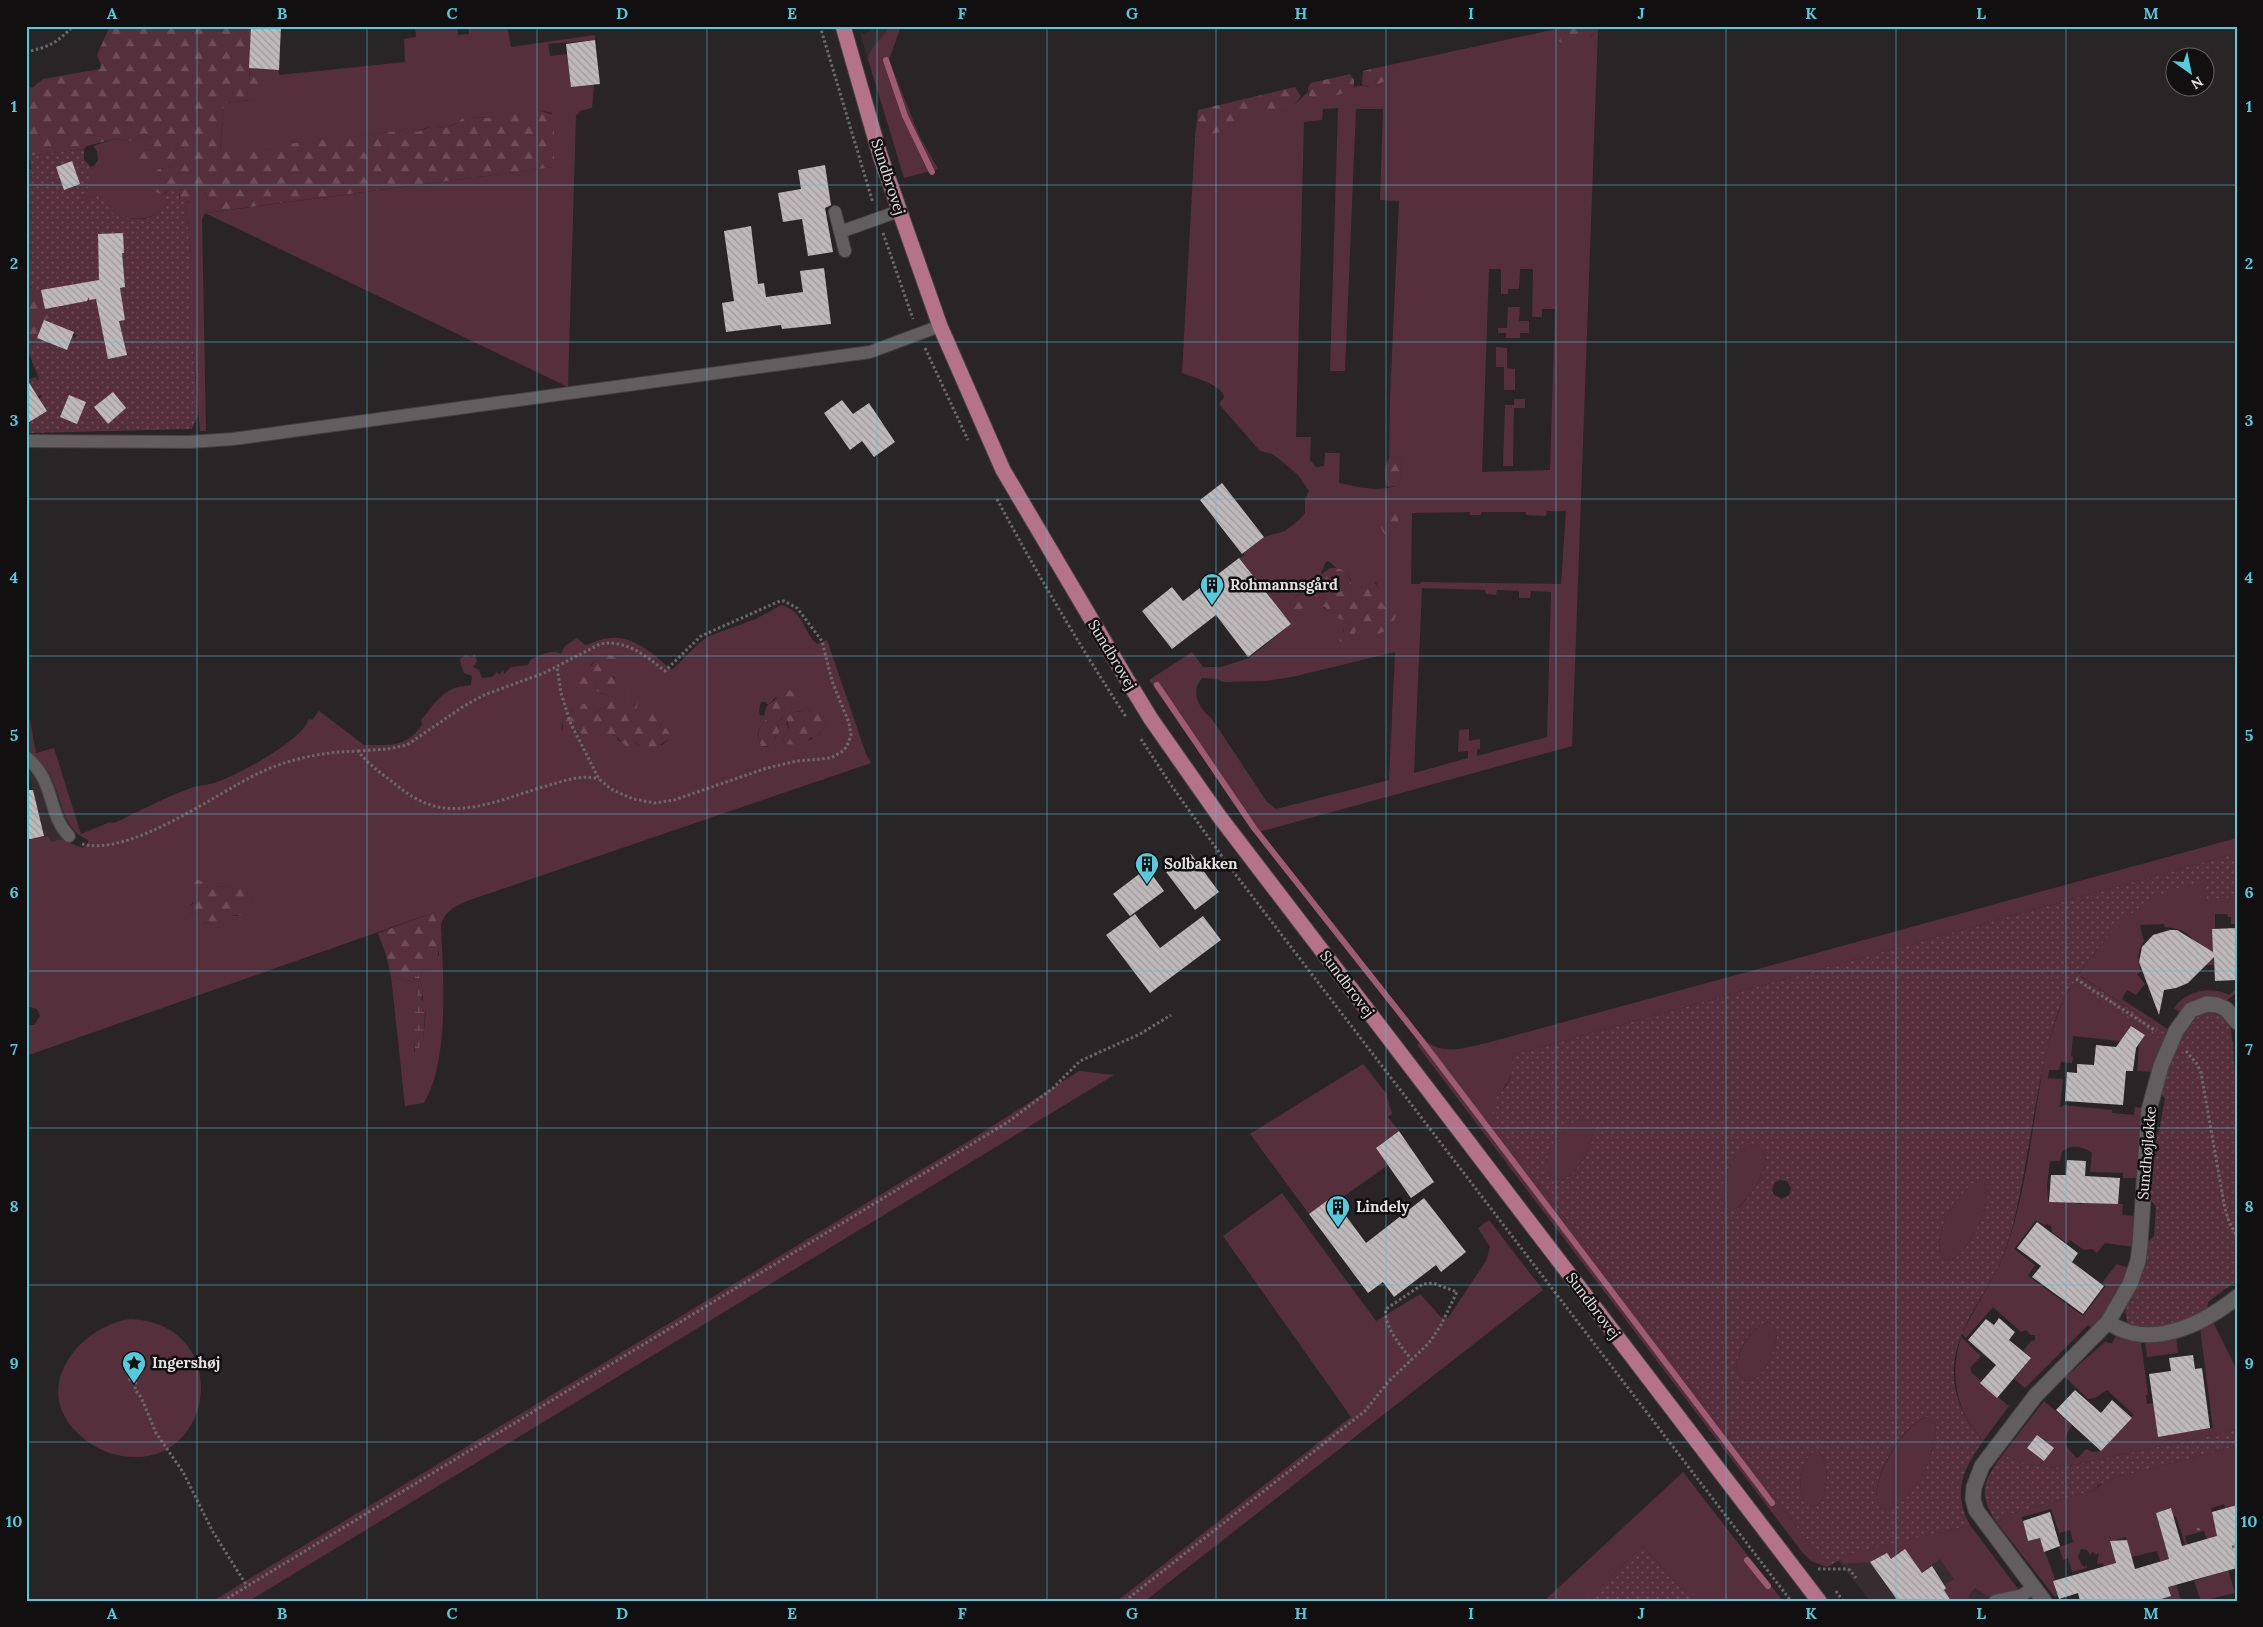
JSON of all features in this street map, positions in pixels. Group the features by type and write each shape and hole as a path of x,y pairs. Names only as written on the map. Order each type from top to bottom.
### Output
{"main road":[{"name":"Sundbrovej","path":"843,26 864,102 899,211 940,326 1003,470 1102,639 1178,758 1233,834 1819,1601"}],"street":[{"name":"Sundhøjløkke","path":"2044,1601 1976,1510 1973,1499 1975,1482 1982,1466 2031,1401 2108,1322 2125,1295 2138,1261 2148,1118 2158,1075 2172,1041 2187,1014 2202,1005 2212,1004 2221,1006 2234,1016 2237,1022"},
{"path":"2108,1322 2118,1329 2132,1334 2164,1333 2198,1322 2237,1297"}],"lane":[{"path":"840,232 899,211"},
{"path":"835,212 845,251"},
{"path":"28,441 188,442 233,439 870,352 940,326"},
{"path":"26,757 35,764 46,780 62,827 69,836"},
{"path":"1995,1601 2025,1594 2033,1588"}],"path":[{"path":"26,52 48,47 73,26"},
{"path":"69,836 81,844 103,847 125,841 155,829 270,768 315,754 358,751 388,749 407,745 464,706 557,667 586,651 607,643 621,644 636,649 665,671 701,636 780,602 797,608 822,641 830,675 851,729 848,746 838,755 767,768 697,794 655,803 633,799 620,794 599,779 588,776 571,779 474,807 445,809 426,804 409,794 380,773 358,751"},
{"path":"557,667 571,724 599,779"},
{"path":"2076,979 2172,1041 2192,1057 2201,1073 2226,1209 2229,1222 2237,1236"},
{"path":"223,1601 1008,1122 1053,1088 1080,1061 1140,1034 1171,1015"},
{"path":"1125,1601 1365,1411 1380,1391 1412,1360 1435,1335 1457,1292 1433,1283 1423,1284 1386,1309 1385,1315 1392,1330 1412,1360"},
{"path":"129,1378 130,1380 136,1380 135,1390 141,1397 156,1433 183,1472 213,1532 247,1586"},
{"path":"2232,1547 2237,1546"},
{"path":"1818,1569 1846,1569 1850,1570 1856,1578"}],"shaded area":[{"path":"873,26 889,26 868,59 869,66 860,31 865,35"},
{"path":"43,766 55,783 68,822 76,834 50,843 48,836 44,836 28,771"},
{"path":"1897,1543 2001,1578 2022,1601 1870,1601 1838,1561"}],"green space":[{"path":"110,26 251,26 249,76 261,77 261,96 259,99 224,103 220,152 399,131 409,127 417,132 434,125 444,128 468,117 493,118 507,113 538,110 554,115 554,167 205,213 208,196 202,190 199,191 198,198 185,203 180,200 180,194 167,190 163,195 151,190 148,181 150,175 159,169 169,169 170,166 160,160 152,166 146,166 139,158 140,154 145,150 158,148 153,145 152,138 144,133 132,141 114,139 87,146 84,149 26,156 26,85 32,88 43,79 100,69 101,65 97,55"},
{"path":"415,26 457,26 458,35 469,34 468,26 507,26 511,47 595,35 595,40 548,44 550,56 575,53 594,85 592,108 580,111 576,116 568,387 205,213 202,219 206,431 200,431 192,334 192,262 185,203 189,202 199,191 202,190 208,196 206,213 554,167 552,113 538,110 493,118 473,117 444,128 427,127 417,132 409,127 399,131 220,153 224,103 259,99 261,96 261,77 250,77 249,68 279,70 279,75 405,62 404,39 416,37"},
{"path":"889,26 901,26 889,60 919,135 938,169 904,178 868,59 871,50"},
{"path":"1570,26 1598,26 1598,30 1579,44 1568,45 1557,40 1556,29"},
{"path":"1556,29 1558,40 1591,37 1598,30 1572,746 1255,833 1149,680 1192,652 1203,667 1221,667 1249,658 1291,624 1239,558 1244,556 1244,553 1264,537 1285,531 1300,519 1305,513 1305,499 1309,491 1298,475 1278,458 1272,454 1260,451 1219,404 1224,397 1218,388 1182,373 1195,137 1226,128 1241,114 1252,114 1256,111 1281,112 1308,92 1309,96 1317,98 1355,87 1368,87 1386,73 1385,66","holes":["1338,108 1330,371 1345,371 1356,109 1383,109 1380,200 1399,201 1389,458 1395,456 1400,458 1402,469 1396,486 1389,488 1368,488 1339,483 1340,453 1325,453 1324,466 1316,467 1310,460 1311,437 1296,437 1304,122 1322,120 1323,109","1489,269 1501,269 1501,294 1508,294 1508,289 1519,289 1520,269 1533,269 1532,317 1542,317 1542,309 1555,309 1550,470 1482,472","1547,511 1566,511 1561,584 1421,582 1420,584 1411,584 1412,513 1470,512 1470,515 1481,515 1481,512 1526,512 1526,515 1546,516","1327,561 1346,573 1352,586 1361,589 1361,585 1376,582 1378,587 1390,599 1357,628 1343,633 1343,630 1351,624 1348,620 1335,616 1322,606 1289,607 1294,598 1315,585","1422,588 1485,590 1486,594 1496,595 1497,590 1519,591 1519,598 1530,598 1531,591 1551,592 1547,737 1477,756 1477,750 1480,749 1480,739 1469,741 1469,729 1459,730 1458,752 1468,751 1468,758 1414,773","1395,652 1389,780 1276,809 1267,802 1212,719 1200,706 1196,695 1196,689 1202,678 1216,679 1224,682 1265,681 1292,677"]},
{"path":"1385,66 1386,73 1390,78 1373,87 1362,85 1363,71"},
{"path":"1350,74 1354,80 1354,86 1345,92 1326,98 1309,96 1308,87 1311,83"},
{"path":"1295,87 1301,96 1292,106 1281,112 1269,114 1257,111 1252,114 1241,114 1231,125 1221,131 1195,137 1198,110"},
{"path":"144,133 152,138 160,148 145,150 140,154 170,165 169,169 159,169 158,191 163,195 166,193 160,211 146,218 127,218 110,213 103,199 98,195 81,201 90,180 91,166 94,166 98,160 97,151 93,146 114,139 132,141"},
{"path":"84,149 84,160 90,166 92,174 90,184 81,201 98,195 105,200 110,212 124,217 139,219 153,216 159,212 167,190 173,187 178,188 180,200 185,203 192,262 192,334 198,415 192,429 26,433 26,422 46,409 39,398 42,397 41,395 37,396 26,380 36,377 37,380 39,379 28,351 33,344 34,336 41,333 67,349 72,336 75,338 77,335 45,322 49,312 43,295 34,292 31,287 26,285 26,170 31,169 30,160 26,161 26,156"},
{"path":"26,285 43,295 49,312 41,333 26,352 26,329 28,329 26,324"},
{"path":"1508,307 1520,307 1519,321 1529,321 1529,333 1520,333 1520,338 1506,338 1506,333 1498,333 1498,328 1507,328"},
{"path":"1496,347 1507,348 1507,368 1515,369 1515,390 1504,390 1504,367 1496,367"},
{"path":"1514,399 1525,399 1525,408 1514,408 1513,466 1503,466 1505,405 1514,405"},
{"path":"1400,457 1401,476 1396,486 1387,487 1386,465 1389,458"},
{"path":"1388,506 1397,507 1399,515 1395,532 1388,536 1384,534 1380,522"},
{"path":"1330,568 1345,572 1352,586 1361,588 1363,580 1367,577 1370,578 1392,601 1395,605 1396,615 1387,629 1377,635 1372,635 1357,629 1351,640 1340,642 1339,636 1343,633 1344,628 1351,624 1348,620 1335,616 1325,607 1317,608 1299,618 1295,618 1289,607 1293,599 1314,586 1313,581"},
{"path":"781,605 795,612 817,644 827,640 866,754 871,763 467,901 451,910 442,920 441,925 443,1016 438,1064 424,1103 405,1106 391,976 414,982 416,988 417,1005 414,1052 416,1052 423,1040 426,1010 422,1011 423,993 419,976 439,955 435,912 26,1056 26,1025 34,1025 40,1016 37,1009 26,1006 26,840 48,836 51,842 64,838 72,844 83,848 88,843 88,840 78,834 71,826 55,785 43,766 26,771 26,720 30,720 36,753 54,748 81,834 110,822 114,823 194,787 211,784 240,772 269,756 295,737 304,728 309,719 312,720 319,711 364,745 397,744 410,738 422,725 421,720 440,697 455,688 471,685 472,676 464,673 460,661 466,655 471,657 475,654 477,661 473,667 479,670 482,678 492,677 497,672 499,675 503,670 504,674 511,667 528,665 531,659 546,653 557,652 561,654 565,646 577,638 585,645 604,639 620,638 644,648 672,670 709,636 756,619","holes":["607,654 612,675 615,678 613,691 628,710 646,717 663,719 660,728 670,734 670,738 662,745 639,746 634,742 619,741 615,735 601,736 561,730 563,718 565,716 571,718 572,709 582,706 598,712 605,706 607,695 601,693 594,686 588,700 576,688 592,663","776,697 785,708 783,718 777,723 779,727 776,737 768,747 761,746 758,737 759,729 766,719 760,715 761,702 765,702 768,705","808,710 823,713 827,721 820,734 802,744 785,744 783,739 789,729 786,722 797,711 803,712","223,886 232,889 240,886 253,896 251,904 238,916 228,916 225,926 216,928 208,922 204,924 198,914 190,912 191,904 216,887"]},
{"path":"607,654 618,659 620,662 612,675 618,685 613,691 620,695 622,703 630,694 634,693 639,699 635,714 641,714 645,717 653,714 663,719 660,727 665,727 670,734 670,738 654,749 646,750 634,742 627,747 615,735 607,737 584,735 576,730 569,735 562,734 563,718 565,716 571,718 573,705 585,704 589,709 593,708 598,712 605,706 604,700 607,695 597,691 595,686 588,700 579,701 575,694 576,688 586,671 596,660"},
{"path":"788,689 795,694 796,700 792,707 785,708 784,716 777,723 780,729 771,746 761,746 759,732 766,719 764,716 766,707"},
{"path":"806,709 811,712 816,709 827,715 828,718 822,731 817,736 810,738 804,745 785,744 783,739 789,729 787,718 794,711 803,712"},
{"path":"2237,838 2237,853 1513,1055 1513,1067 1510,1077 1505,1087 1497,1096 1500,1132 1827,1567 1811,1561 1802,1552 1417,1045 1423,1040 1439,1048 1454,1049 1487,1043"},
{"path":"2237,853 2237,897 2207,899 2205,881 2164,894 2132,913 2119,925 2079,973 2081,977 2168,1034 2164,1042 2075,984 2066,995 2057,1014 2043,1066 2011,1233 1997,1269 1963,1331 1955,1358 1954,1381 1959,1403 1969,1423 1983,1441 1965,1471 1962,1481 1962,1502 1970,1525 1842,1556 1842,1559 1827,1567 1500,1132 1495,1123 1492,1108 1495,1099 1510,1079 1513,1055","holes":["1587,1118 1593,1124 1590,1146 1577,1169 1569,1177 1560,1180 1553,1177 1547,1167 1547,1159 1558,1137 1569,1125","1757,1145 1763,1151 1765,1158 1764,1167 1751,1194 1740,1207 1735,1209 1725,1208 1722,1200 1724,1180 1728,1169 1741,1151 1749,1146","1780,1180 1787,1181 1791,1188 1789,1195 1782,1199 1774,1195 1772,1190 1775,1182","1977,1181 1982,1181 1988,1187 1986,1206 1970,1242 1955,1258 1947,1261 1941,1253 1939,1243 1941,1231 1946,1218 1969,1186","1771,1322 1777,1333 1776,1340 1772,1355 1764,1370 1753,1380 1746,1381 1736,1371 1737,1364 1746,1340 1757,1327","1928,1417 1936,1424 1929,1461 1924,1473 1909,1494 1890,1509 1881,1508 1877,1499 1877,1487 1882,1472 1898,1442 1918,1421","1818,1451 1825,1462 1826,1468 1825,1489 1821,1502 1812,1508 1806,1504 1801,1489 1802,1470 1810,1455"]},
{"path":"198,880 216,887 223,886 232,889 237,885 242,887 252,896 251,904 241,915 228,916 230,921 225,926 216,928 208,922 200,925 197,921 198,914 190,912 188,907 194,903 189,891 195,881"},
{"path":"2205,881 2223,899 2223,897 2237,897 2237,924 2231,924 2231,917 2228,917 2227,914 2215,914 2215,929 2212,930 2214,965 2201,965 2195,943 2192,938 2182,931 2165,927 2164,924 2140,925 2144,941 2138,956 2141,972 2137,974 2145,984 2136,995 2127,990 2122,999 2169,1030 2168,1034 2079,975 2108,936 2131,913 2172,890"},
{"path":"435,912 439,944 436,959 419,976 418,974 414,978 414,982 391,976 378,933"},
{"path":"415,974 419,976 423,993 421,999 425,1004 422,1011 427,1009 423,1041 415,1054 415,998 417,995 414,982"},
{"path":"2075,984 2164,1042 2152,1072 2137,1071 2139,1044 2145,1035 2132,1026 2125,1035 2136,1043 2073,1036 2072,1063 2061,1062 2059,1070 2049,1070 2048,1078 2063,1079 2060,1107 2063,1105 2112,1110 2112,1113 2134,1115 2135,1107 2143,1108 2138,1178 2123,1178 2123,1173 2090,1172 2092,1153 2081,1147 2073,1147 2062,1152 2060,1161 2050,1161 2047,1186 2048,1200 2082,1204 2082,1202 2123,1204 2122,1215 2136,1216 2134,1247 2105,1243 2097,1253 2092,1249 2084,1250 2070,1240 2067,1243 2052,1232 2051,1226 2044,1225 2036,1220 2014,1249 2035,1265 2028,1276 2083,1316 2106,1286 2102,1283 2115,1266 2117,1264 2129,1268 2109,1307 2092,1328 2088,1325 2025,1388 2014,1379 2031,1358 2023,1351 2031,1341 2035,1340 2035,1335 2031,1335 2026,1330 2021,1332 1993,1307 1966,1338 1962,1334 2003,1257 2011,1236 2027,1164 2048,1048 2059,1010 2069,990"},
{"path":"2237,988 2237,992 2226,1001 2207,997 2195,1000 2180,1012 2174,1008 2185,997 2199,991 2214,990 2229,995"},
{"path":"2206,1012 2220,1015 2230,1024 2233,1045 2237,1110 2237,1284 2232,1284 2208,1302 2207,1309 2190,1318 2157,1328 2137,1327 2128,1324 2125,1311 2139,1280 2148,1242 2154,1236 2156,1207 2151,1200 2154,1137 2159,1132 2165,1098 2160,1093 2170,1059 2181,1036 2196,1018"},
{"path":"1363,1064 1386,1093 1392,1114 1388,1117 1399,1131 1376,1148 1388,1165 1336,1202 1332,1197 1309,1214 1250,1134"},
{"path":"1079,1071 1114,1075 249,1601 213,1601 972,1139"},
{"path":"1587,1118 1593,1124 1590,1146 1584,1158 1569,1177 1560,1180 1553,1177 1547,1167 1547,1159 1553,1144 1569,1125"},
{"path":"1757,1145 1763,1151 1765,1158 1761,1176 1751,1193 1740,1206 1735,1209 1725,1208 1722,1200 1722,1190 1728,1169 1741,1151 1749,1146"},
{"path":"1977,1181 1982,1181 1988,1187 1986,1206 1982,1218 1970,1242 1955,1258 1947,1261 1941,1253 1939,1243 1941,1231 1953,1206 1969,1186"},
{"path":"1282,1193 1376,1321 1420,1294 1441,1317 1448,1318 1486,1261 1490,1247 1478,1228 1489,1220 1543,1290 1145,1601 1117,1601 1351,1417 1223,1236"},
{"path":"130,1319 164,1327 186,1344 198,1368 201,1395 194,1420 178,1441 154,1455 122,1456 101,1449 87,1441 71,1426 61,1409 58,1391 61,1374 69,1358 95,1332 112,1324"},
{"path":"1771,1322 1777,1333 1772,1355 1759,1376 1753,1380 1746,1381 1736,1371 1742,1348 1746,1340 1758,1327 1764,1323"},
{"path":"2213,1322 2237,1370 2237,1430 2064,1467 2032,1465 2017,1461 2003,1454 2044,1401 2072,1425 2065,1442 2068,1449 2076,1457 2078,1458 2086,1449 2093,1452 2101,1451 2132,1418 2133,1414 2107,1390 2095,1398 2088,1399 2065,1377 2106,1341 2112,1343 2116,1336 2141,1342 2148,1395 2146,1395 2147,1404 2153,1403 2158,1437 2213,1428 2200,1328"},
{"path":"1961,1337 1981,1356 1970,1368 1972,1373 1981,1381 1980,1383 2009,1406 1983,1441 1966,1418 1957,1392 1957,1351"},
{"path":"2176,1337 2178,1353 2147,1357 2145,1342"},
{"path":"1928,1417 1936,1424 1932,1449 1924,1473 1909,1494 1900,1502 1890,1509 1881,1508 1877,1499 1878,1487 1889,1457 1908,1430 1919,1421"},
{"path":"2237,1430 2237,1446 2113,1478 2098,1485 2095,1490 2006,1515 1997,1523 1987,1504 1985,1488 1987,1480 2003,1454 2017,1461 2032,1465 2064,1467"},
{"path":"2237,1446 2237,1513 2227,1515 2224,1504 2211,1508 2235,1593 2201,1601 2194,1581 2218,1573 2209,1539 2207,1539 2204,1531 2185,1536 2190,1554 2188,1554 2176,1516 2158,1521 2181,1601 2158,1601 2171,1596 2157,1551 2131,1557 2126,1537 2110,1542 2118,1572 2104,1567 2103,1563 2098,1564 2099,1553 2096,1555 2093,1552 2090,1555 2087,1550 2081,1549 2078,1557 2082,1565 2085,1567 2086,1564 2087,1568 2072,1572 2068,1558 2063,1560 2059,1547 2073,1542 2070,1530 2059,1533 2051,1509 2022,1517 2028,1541 2040,1538 2055,1579 2053,1580 2058,1596 2055,1597 1997,1523 2006,1515 2095,1490 2102,1483 2113,1478"},
{"path":"1815,1451 1818,1451 1825,1462 1827,1475 1821,1502 1812,1508 1806,1504 1803,1497 1801,1480 1805,1462"},
{"path":"1683,1472 1783,1601 1693,1601 1643,1546 1585,1601 1544,1601"},
{"path":"1970,1525 2017,1590 1989,1597 1975,1588 1969,1595 1968,1601 1951,1601 1944,1590 1946,1588 1945,1585 1954,1579 1940,1559 1919,1574 1921,1571 1905,1550 1891,1559 1887,1553 1870,1562 1844,1564 1841,1562 1841,1556"},
{"path":"1643,1546 1693,1601 1585,1601"}],"building":[{"path":"251,26 281,26 279,70 249,68"},
{"path":"595,40 600,84 571,87 566,44"},
{"path":"72,161 80,184 64,190 56,167"},
{"path":"825,165 831,205 825,208 833,252 808,256 802,219 783,222 778,193 801,189 798,170"},
{"path":"751,226 758,284 764,283 766,297 803,292 800,271 824,268 831,324 782,329 781,325 726,332 722,303 734,301 724,231"},
{"path":"123,233 124,253 122,253 125,287 120,288 125,320 119,321 127,355 108,359 96,299 89,300 89,297 87,301 45,309 41,290 99,280 98,234"},
{"path":"44,320 74,332 67,350 37,338"},
{"path":"26,378 47,411 26,424"},
{"path":"113,392 126,408 108,424 94,407"},
{"path":"69,395 86,402 77,424 60,417"},
{"path":"842,400 853,414 869,403 895,442 874,457 862,441 850,450 824,413"},
{"path":"1222,483 1264,537 1242,554 1200,500"},
{"name":"Rohmannsgård","path":"1239,558 1291,624 1248,657 1216,615 1172,649 1142,611 1172,587 1183,601"},
{"path":"26,790 33,790 44,836 26,840"},
{"path":"1191,854 1219,892 1195,910 1166,872"},
{"path":"1147,868 1164,891 1130,916 1113,894"},
{"path":"1135,914 1160,948 1203,916 1221,940 1150,993 1106,935"},
{"path":"2237,928 2237,980 2215,981 2214,957 2188,983 2164,990 2159,1015 2139,962 2142,947 2153,935 2177,930 2213,952 2212,929"},
{"path":"2131,1026 2145,1035 2136,1048 2133,1071 2126,1071 2123,1105 2065,1101 2067,1072 2077,1073 2077,1064 2094,1065 2096,1045 2116,1047"},
{"path":"1399,1131 1434,1182 1411,1198 1376,1148"},
{"path":"2067,1160 2086,1161 2085,1176 2120,1178 2118,1204 2049,1202 2051,1175 2066,1175"},
{"path":"1332,1197 1366,1243 1424,1198 1466,1252 1441,1272 1436,1265 1394,1297 1383,1282 1368,1293 1309,1214"},
{"path":"2037,1222 2078,1253 2072,1262 2104,1286 2083,1314 2032,1277 2041,1266 2017,1248"},
{"path":"1999,1318 2015,1332 2009,1340 2031,1358 1997,1398 1980,1383 1996,1365 1968,1340 1986,1319 1994,1325"},
{"path":"2193,1355 2195,1369 2202,1368 2210,1428 2158,1437 2149,1374 2171,1371 2169,1358"},
{"path":"2075,1390 2101,1413 2112,1400 2132,1418 2101,1451 2056,1410"},
{"path":"2037,1435 2054,1448 2044,1461 2027,1448"},
{"path":"2237,1505 2237,1568 2168,1587 2171,1596 2155,1601 2080,1601 2078,1593 2059,1599 2053,1581 2116,1563 2110,1541 2127,1540 2135,1569 2169,1559 2156,1513 2171,1508 2182,1546 2217,1536 2212,1512"},
{"path":"2050,1512 2060,1546 2044,1552 2040,1538 2028,1541 2023,1521"},
{"path":"1905,1549 1922,1573 1932,1566 1946,1588 1944,1590 1951,1601 1898,1601 1870,1562 1887,1553 1891,1559"}],"waterway":[{"path":"886,60 905,116 932,172"},
{"path":"1157,685 1254,828 1422,1041 1772,1503"},
{"path":"1747,1560 1768,1586"}],"place":[{"name":"Rohmannsgård","path":"1212,606"},
{"name":"Solbakken","path":"1147,885"},
{"name":"Lindely","path":"1338,1228"},
{"name":"Ingershøj","path":"134,1384"}]}
